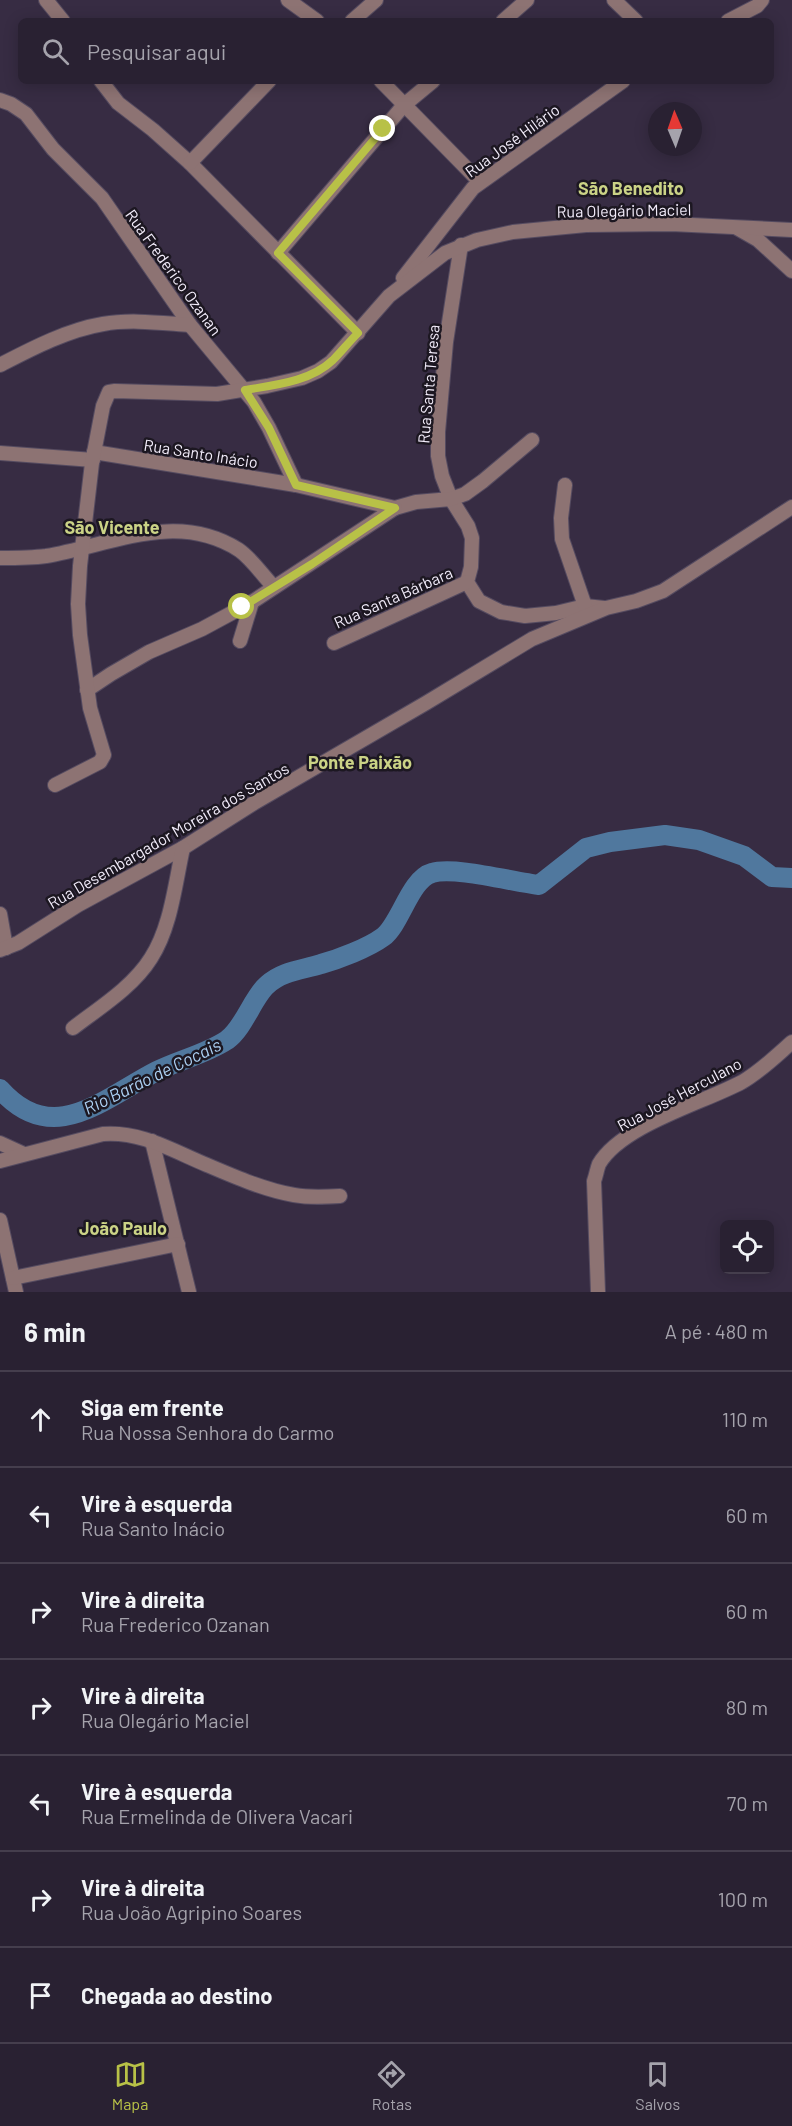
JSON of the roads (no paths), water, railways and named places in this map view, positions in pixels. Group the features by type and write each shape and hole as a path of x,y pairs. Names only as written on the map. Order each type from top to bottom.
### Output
{"street":[{"path":"46,0 61,18"},
{"path":"288,0 313,18"},
{"path":"355,18 376,0"},
{"path":"506,18 527,0"},
{"path":"614,0 633,18"},
{"path":"734,18 757,6 762,0"},
{"path":"103,84 118,103 153,129 190,163 358,333"},
{"path":"190,163 266,84"},
{"path":"384,84 480,182"},
{"path":"278,253 404,105 430,84"},
{"name":"Rua José Hilário","path":"389,296 473,188 619,84"},
{"name":"Rua Frederico Ozanan","path":"0,100 26,114 53,149 97,193 190,325 245,390 269,428 296,485"},
{"name":"Rua Olegário Maciel","path":"93,456 109,392 115,390 205,394 245,390 302,378 332,362 389,296 422,269 461,245 513,232 586,225 671,224 792,230"},
{"path":"736,227 758,240 792,272"},
{"name":"Rua Santa Teresa","path":"461,245 446,342 438,432 440,466 451,499 468,526 472,538 472,559 467,582"},
{"path":"0,365 66,334 101,324 128,321 190,325"},
{"name":"Rua Santo Inácio","path":"0,453 93,456 296,485 395,508 416,502 451,499 465,494 483,482 532,440"},
{"path":"55,785 100,762 104,756 103,746 92,717 87,690 78,604 93,456"},
{"path":"565,485 561,518 562,539 585,606"},
{"name":"Rua Desembargador Moreira dos Santos","path":"3,949 183,848 532,639 606,608 636,601 663,591 792,507"},
{"path":"87,690 149,652 202,629 252,602 395,508"},
{"path":"0,558 45,556 153,532 177,530 200,533 241,551 274,587"},
{"path":"467,582 479,601 501,612 525,616 556,613 585,606 606,608"},
{"name":"Rua Santa Bárbara","path":"334,643 467,582"},
{"path":"240,642 252,602"},
{"path":"73,1029 128,984 146,966 160,942 183,848"},
{"path":"0,914 3,949"},
{"name":"Rua José Herculano","path":"598,1292 594,1181 599,1164 612,1149 634,1133 686,1105 741,1082 769,1063 792,1042"},
{"path":"0,1161 103,1134 119,1133 152,1141 273,1190 315,1198 340,1196"},
{"path":"152,1141 189,1292"},
{"path":"0,1143 24,1154"},
{"path":"0,1220 14,1285 178,1244"},
{"path":"597,1271 608,1292"}],"waterway":[{"name":"Rio Barão de Cocais","path":"0,1089 20,1107 39,1115 59,1117 78,1113 98,1104 157,1071 210,1049 233,1035 262,990 273,980 345,956 383,937 395,923 417,884 432,873 442,871 469,873 539,885 586,848 610,842 665,835 699,840 744,856 772,877 792,878"}],"district":[{"name":"São Benedito","path":"631,188"},
{"name":"São Vicente","path":"112,527"},
{"name":"Ponte Paixão","path":"360,762"},
{"name":"João Paulo","path":"123,1228"}]}
